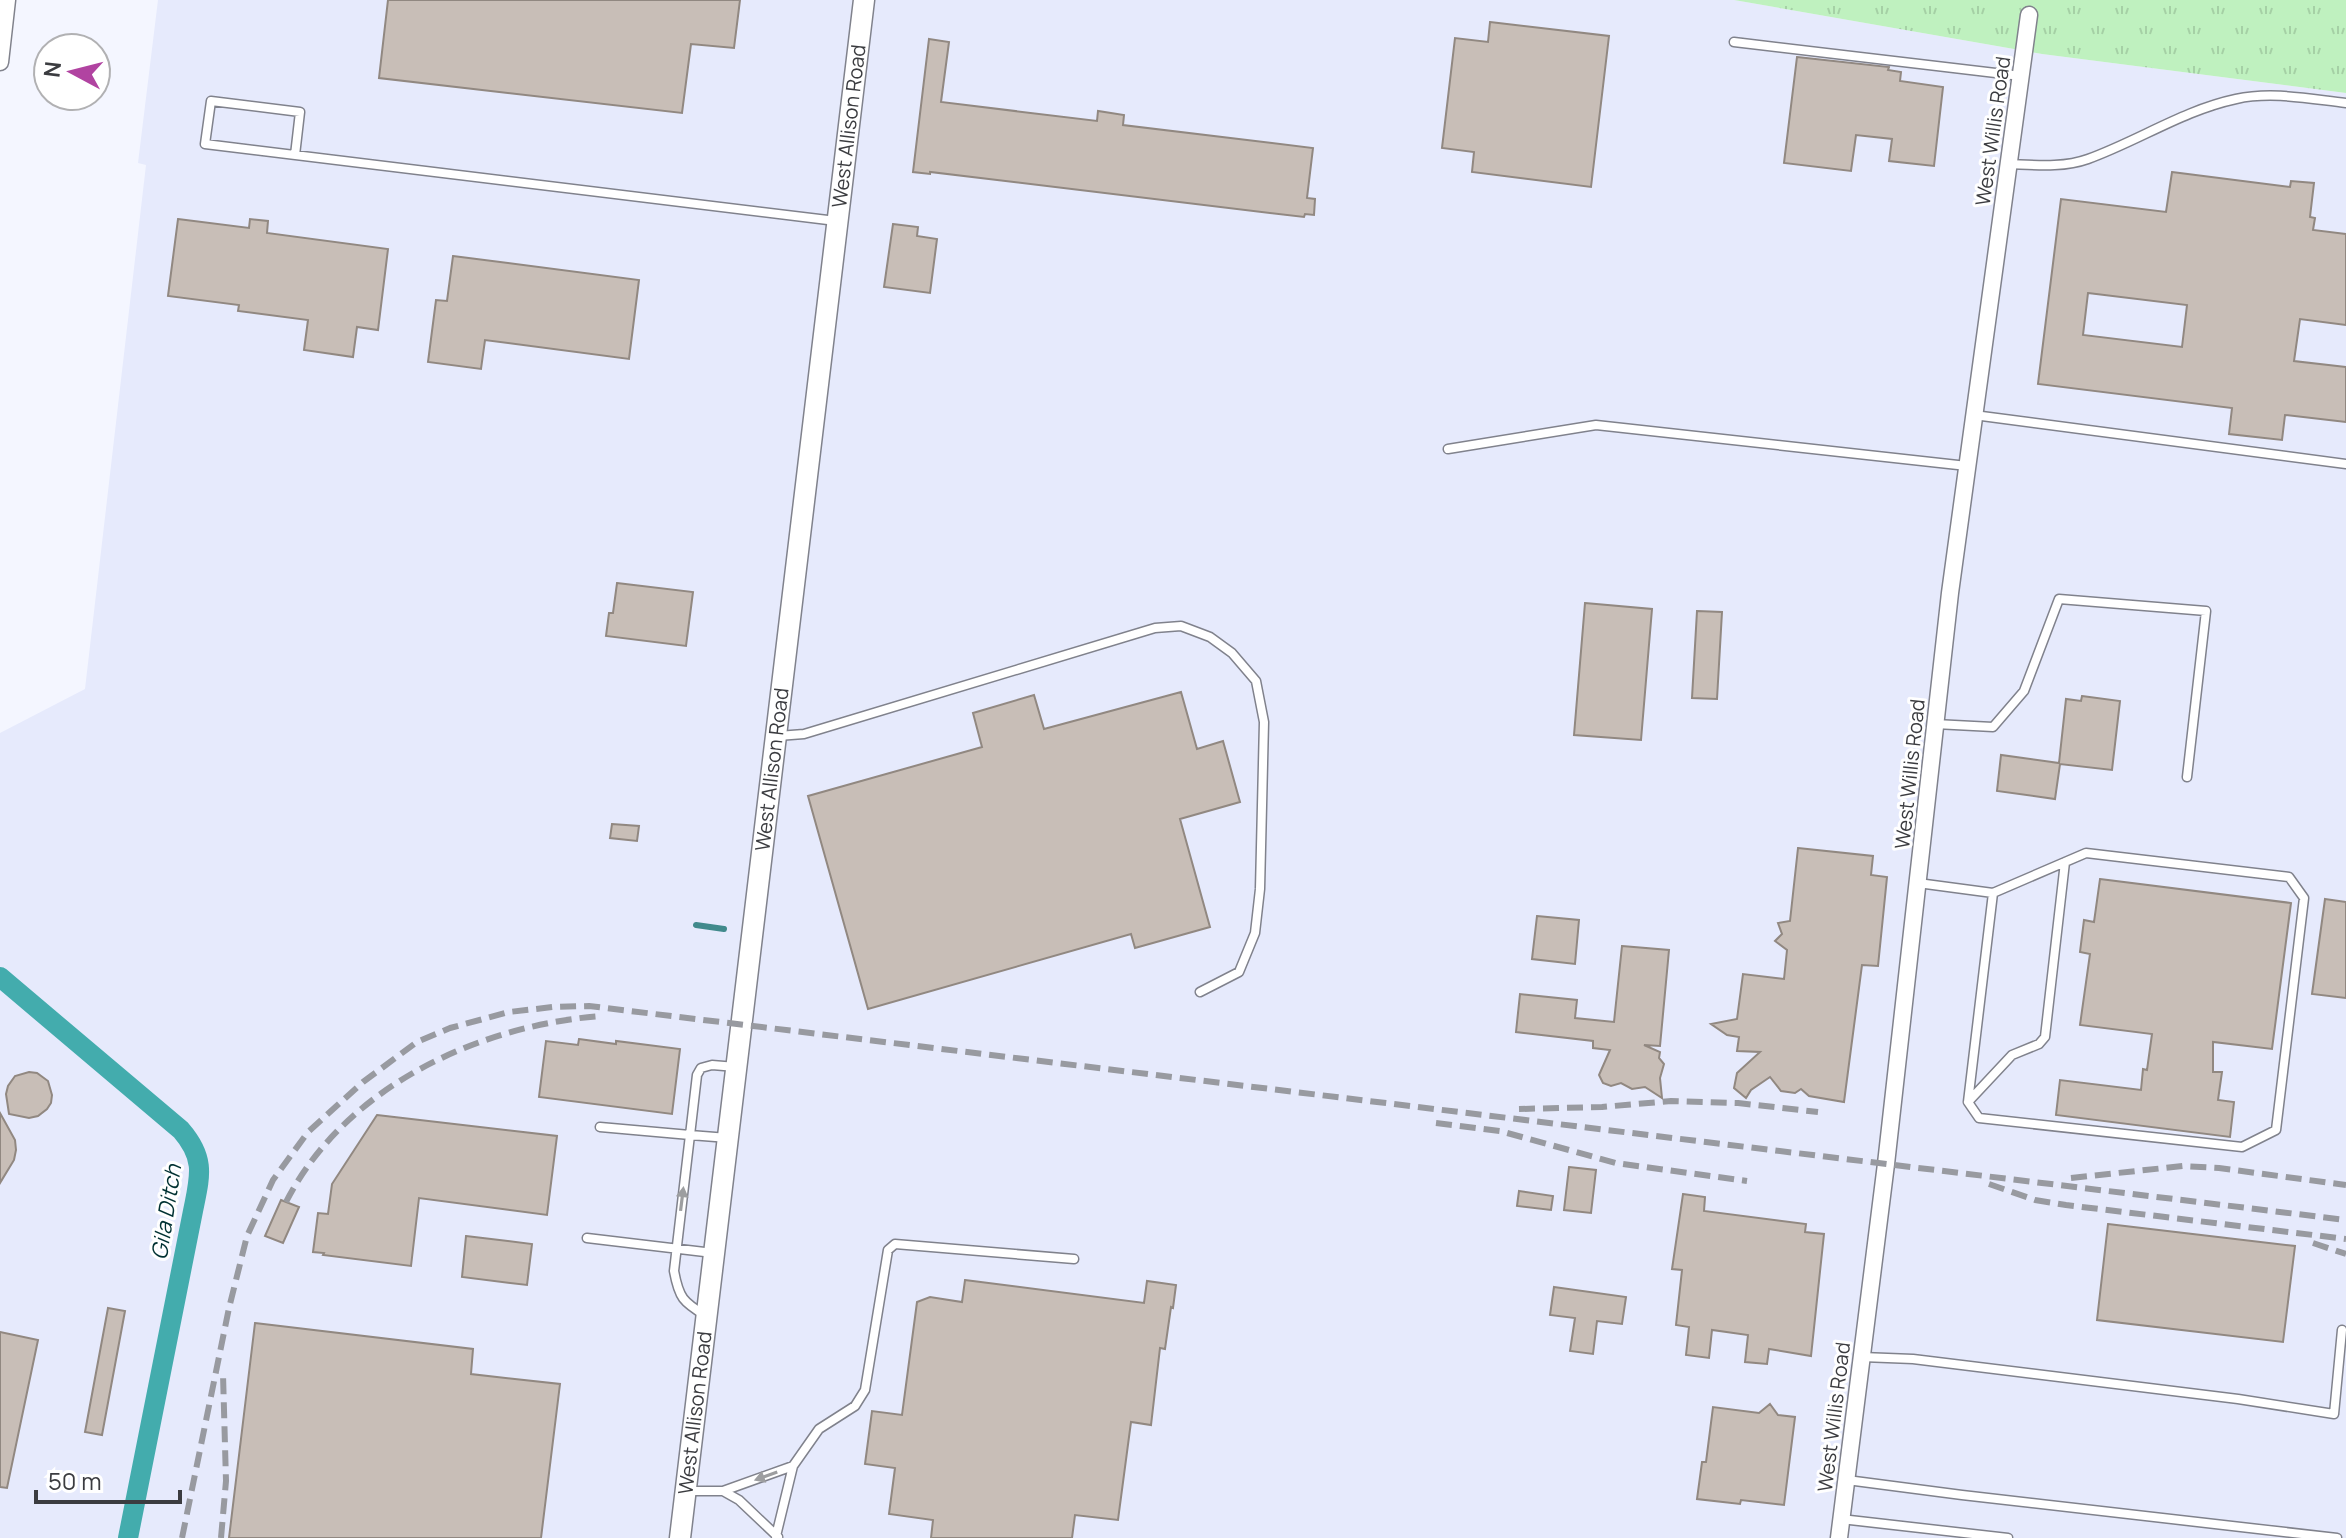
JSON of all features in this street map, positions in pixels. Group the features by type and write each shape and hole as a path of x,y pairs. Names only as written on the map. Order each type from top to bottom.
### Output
{"street":[{"path":"0,62 7,0"},
{"name":"West Allison Road","path":"680,1538 864,0"},
{"name":"West Willis Road","path":"1839,1538 1967,466 2030,8"}],"lane":[{"path":"1734,42 2021,76"},
{"path":"2009,164 2054,165 2086,160 2189,114 2237,98 2278,95 2346,103"},
{"path":"295,155 300,112 211,101 205,144 295,155 837,221"},
{"path":"1974,415 2346,464"},
{"path":"1448,449 1596,425 1967,466"},
{"path":"1935,724 1993,727 2024,691 2059,599 2206,611 2187,777"},
{"path":"777,736 804,734 1155,628 1181,626 1210,637 1232,653 1256,681 1264,722 1260,889 1255,933 1239,972 1200,992"},
{"path":"1918,883 1993,893 2086,853 2289,877 2304,898 2276,1130 2242,1147 1979,1118 1968,1102 1993,893"},
{"path":"1968,1102 2012,1055 2039,1044 2045,1037 2065,862"},
{"path":"707,1317 684,1303 677,1289 674,1271 697,1075 701,1068 712,1065 738,1067"},
{"path":"600,1127 729,1139"},
{"path":"587,1238 715,1254"},
{"path":"777,1537 793,1466 819,1429 855,1406 865,1390 888,1250 895,1244 1074,1259"},
{"path":"1862,1357 1913,1359 2238,1399 2334,1414 2342,1330"},
{"path":"686,1491 723,1491 793,1466"},
{"path":"1846,1480 2337,1538"},
{"path":"723,1491 739,1500 777,1537"},
{"path":"1841,1519 2008,1538"}],"shaded area":[{"path":"158,0 1734,0 2042,54 2346,93 2346,1538 0,1538 0,733 85,689 146,165 138,163"}],"green space":[{"path":"1734,0 2346,0 2346,93 2042,54"}],"building":[{"path":"388,0 740,0 734,48 691,44 682,113 379,78"},
{"path":"1490,22 1609,36 1591,187 1472,172 1474,152 1442,148 1455,38 1488,42"},
{"path":"929,39 949,42 941,102 1097,121 1098,111 1124,115 1123,125 1313,148 1307,198 1315,199 1314,215 1305,214 1304,217 913,172"},
{"path":"1797,57 1889,67 1888,70 1901,72 1900,81 1943,87 1934,166 1889,161 1892,139 1856,135 1851,171 1784,163"},
{"path":"2172,172 2290,187 2291,181 2314,183 2310,217 2315,218 2313,230 2346,234 2346,325 2300,319 2294,361 2346,367 2346,422 2285,415 2282,440 2229,434 2232,408 2038,384 2061,199 2166,212","holes":["2088,293 2187,305 2182,347 2083,335"]},
{"path":"178,219 249,228 250,219 268,221 267,233 388,249 378,330 357,327 353,357 304,350 308,320 238,311 239,305 168,296"},
{"path":"893,224 918,227 917,236 937,239 930,293 884,287"},
{"path":"453,256 639,280 629,359 485,340 481,369 428,362 436,300 447,301"},
{"path":"617,583 693,592 686,646 606,636"},
{"path":"1585,603 1652,609 1641,740 1574,735"},
{"path":"1697,611 1722,612 1717,699 1692,698"},
{"path":"1181,692 1197,749 1223,741 1240,802 1180,819 1210,927 1135,948 1131,934 868,1009 808,796 982,747 973,713 1034,695 1044,729"},
{"path":"2082,696 2120,701 2112,770 2060,764 2055,799 1997,791 2001,755 2059,763 2066,699 2081,701"},
{"path":"612,824 639,826 637,841 610,838"},
{"path":"1798,848 1873,856 1871,875 1887,877 1878,966 1862,965 1844,1102 1809,1096 1801,1089 1795,1093 1781,1091 1770,1077 1751,1090 1746,1098 1734,1088 1737,1073 1760,1052 1737,1051 1739,1037 1727,1035 1711,1024 1737,1019 1743,974 1784,979 1787,950 1775,941 1782,934 1778,923 1790,921"},
{"path":"2100,879 2291,903 2272,1049 2213,1042 2213,1072 2222,1072 2218,1100 2234,1102 2230,1137 2056,1115 2060,1080 2141,1090 2143,1069 2147,1070 2152,1034 2080,1025 2090,954 2080,952 2084,920 2094,922"},
{"path":"2325,899 2346,902 2346,998 2312,994"},
{"path":"1537,916 1579,920 1575,964 1532,959"},
{"path":"1622,946 1669,950 1660,1046 1644,1045 1660,1052 1659,1058 1664,1064 1660,1078 1662,1098 1645,1087 1632,1089 1621,1083 1611,1086 1603,1083 1599,1075 1610,1050 1593,1048 1593,1041 1516,1032 1520,994 1577,1000 1575,1018 1614,1022"},
{"path":"579,1039 680,1049 672,1114 539,1097 546,1041 578,1045"},
{"path":"37,1073 48,1081 51,1103 38,1116 29,1118 9,1114 8,1086 15,1076"},
{"path":"0,1113 15,1140 16,1150 14,1160 0,1183"},
{"path":"377,1115 557,1136 547,1215 419,1198 411,1266 313,1252 318,1213 328,1214 332,1184"},
{"path":"1569,1167 1596,1170 1591,1213 1564,1210"},
{"path":"1519,1191 1553,1196 1551,1210 1517,1206"},
{"path":"1683,1194 1705,1197 1704,1211 1806,1224 1805,1232 1824,1234 1811,1356 1769,1349 1767,1364 1745,1362 1748,1335 1712,1330 1709,1358 1686,1355 1689,1327 1676,1325 1682,1270 1672,1269"},
{"path":"281,1200 299,1207 283,1243 265,1236"},
{"path":"2108,1224 2295,1246 2283,1342 2097,1320"},
{"path":"466,1236 532,1244 527,1285 462,1277"},
{"path":"965,1280 1144,1303 1147,1281 1176,1285 1165,1349 1160,1348 1151,1425 1131,1422 1118,1520 1075,1515 1072,1538 931,1538 933,1520 889,1514 895,1468 865,1464 872,1411 902,1415 917,1302 930,1297 962,1302"},
{"path":"1554,1287 1626,1297 1622,1324 1597,1321 1593,1354 1570,1351 1575,1318 1550,1315"},
{"path":"108,1308 125,1311 102,1435 85,1432"},
{"path":"255,1323 473,1349 471,1374 560,1384 541,1538 229,1538"},
{"path":"0,1332 38,1340 7,1488 0,1487"},
{"path":"1770,1404 1778,1415 1795,1417 1784,1505 1697,1499 1702,1462 1706,1462 1713,1407 1759,1413"}],"waterway":[{"path":"696,925 724,929"},
{"name":"Gila Ditch","path":"0,977 181,1130 198,1159 198,1188 128,1538"}],"railway":[{"path":"182,1538 229,1308 247,1236 273,1180 308,1132 363,1082 417,1042 450,1028 509,1012 589,1006 2346,1220"},
{"path":"286,1202 311,1162 342,1126 378,1096 418,1070 461,1049 507,1033 553,1022 600,1016"},
{"path":"1519,1109 1671,1101 1738,1103 1818,1112"},
{"path":"1436,1123 1500,1131 1616,1163 1747,1181"},
{"path":"2071,1178 2183,1166 2346,1185"},
{"path":"1989,1184 2035,1200 2066,1205 2346,1239"},
{"path":"2313,1243 2346,1254"},
{"path":"221,1538 226,1481 223,1374"}]}
